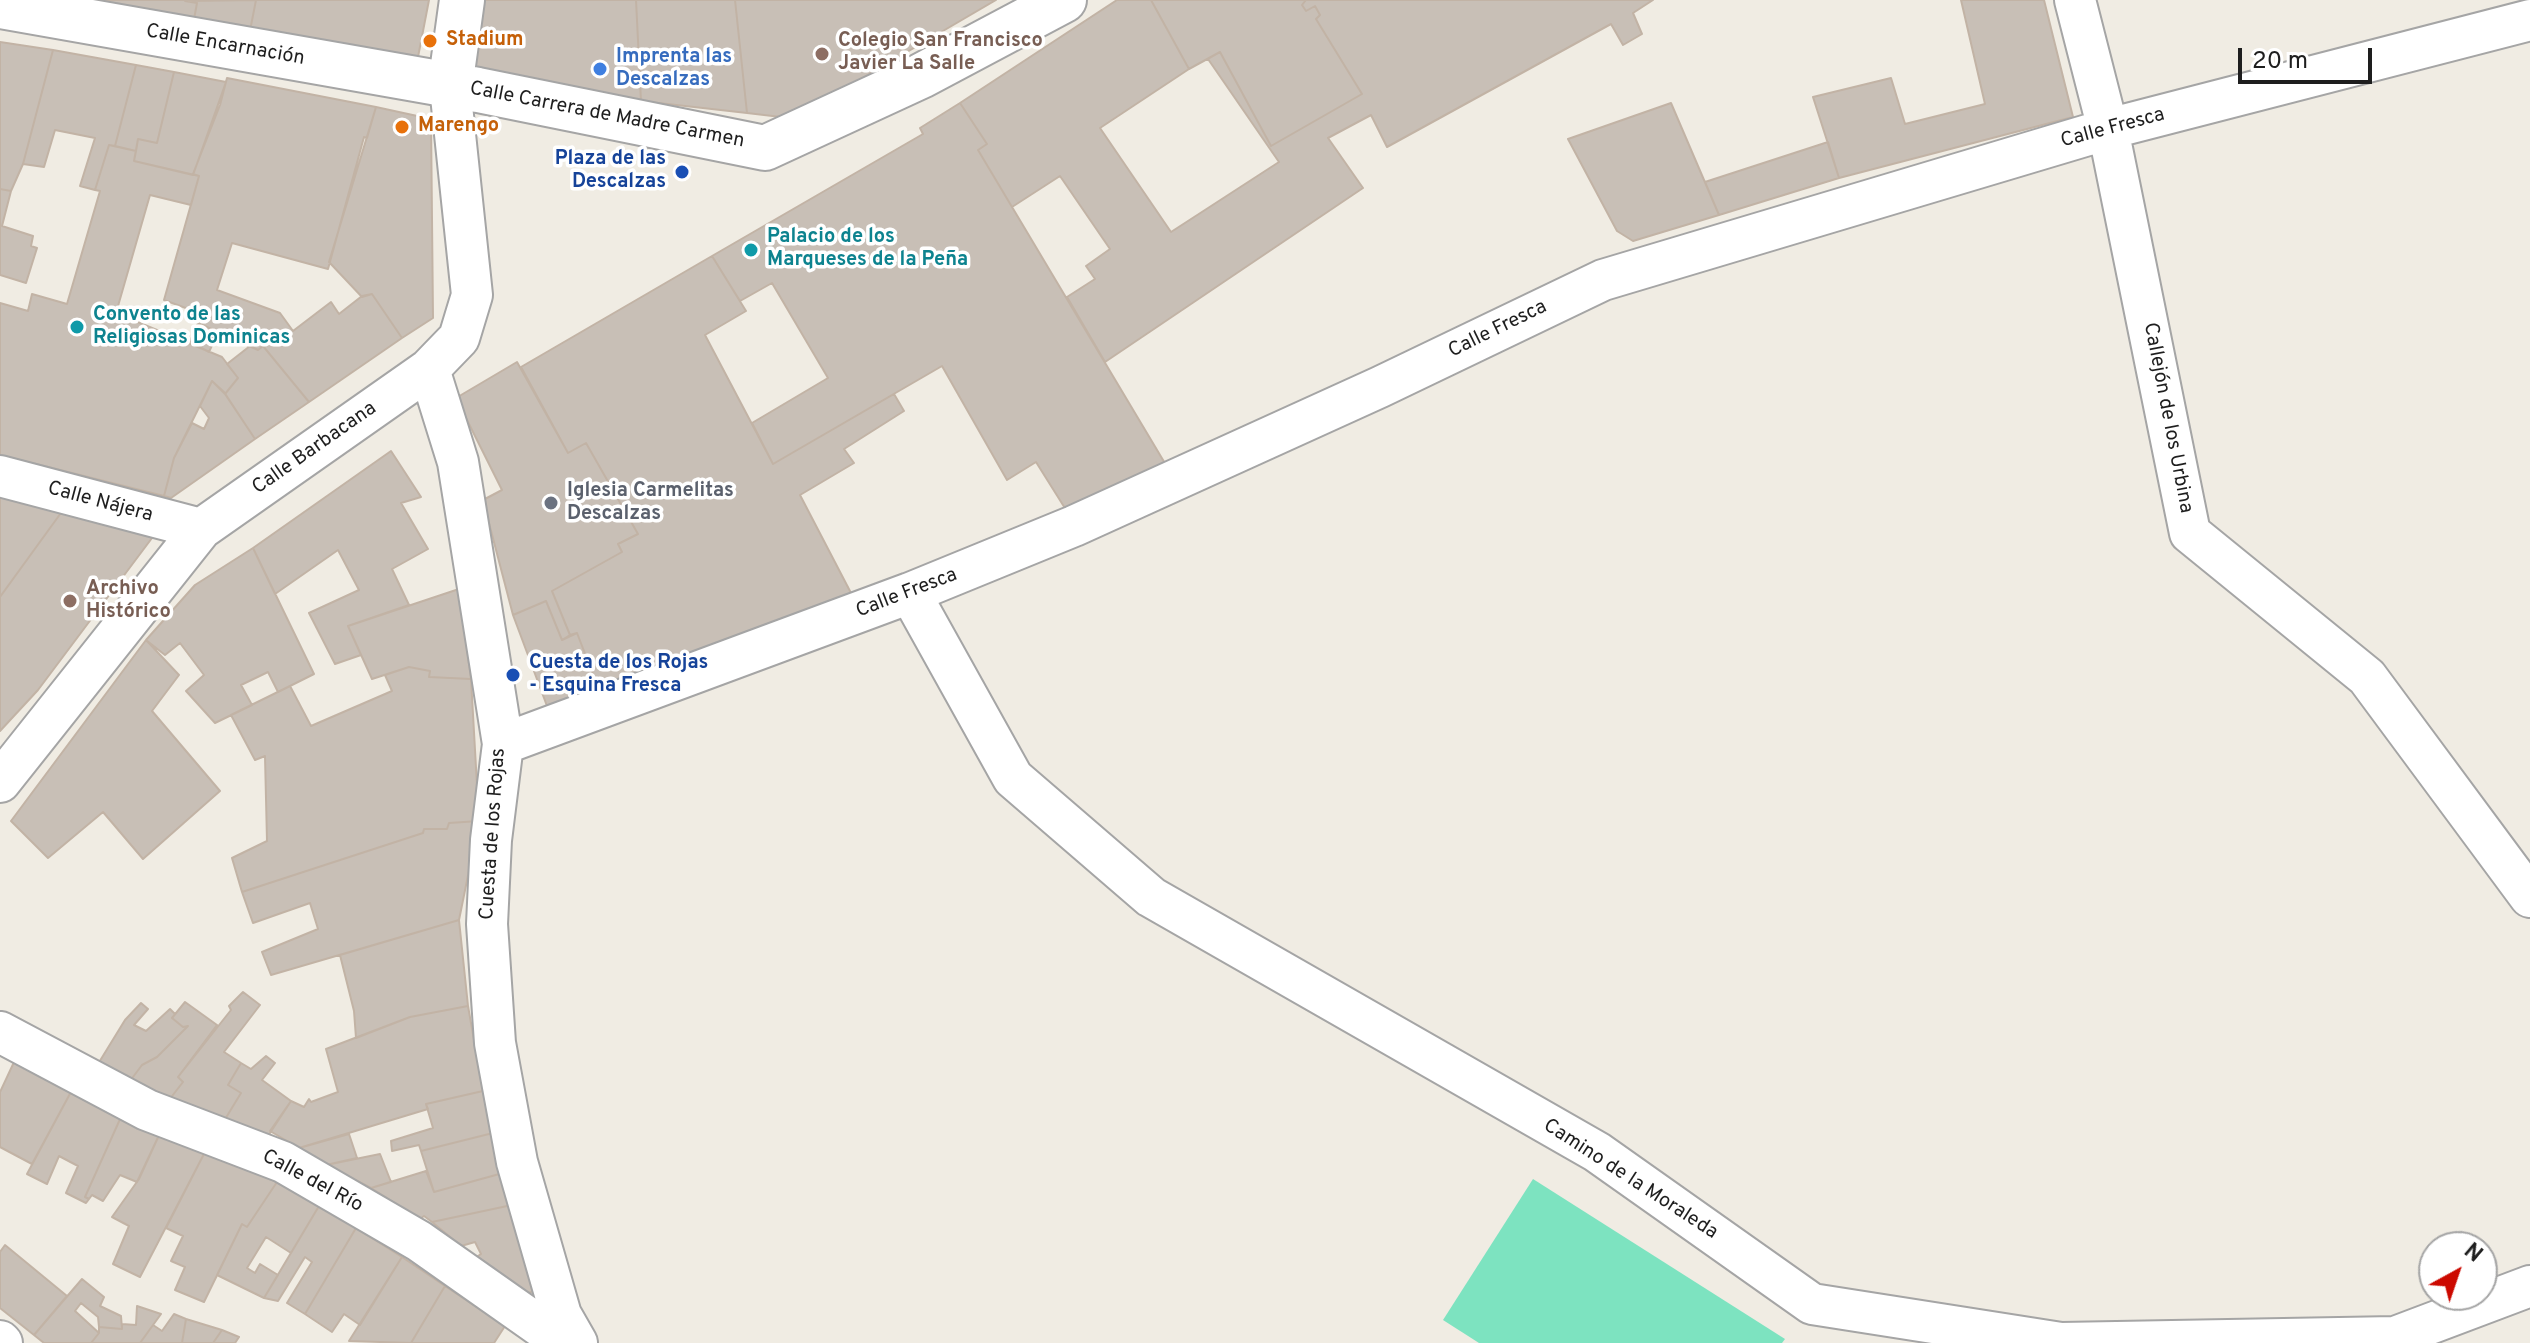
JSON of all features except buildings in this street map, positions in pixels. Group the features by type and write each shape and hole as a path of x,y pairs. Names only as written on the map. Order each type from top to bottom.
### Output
{"street":[{"path":"429,369 459,338 472,295 450,87 462,0"},
{"name":"Calle Carrera de Madre Carmen","path":"450,87 765,148 921,76 1064,0"},
{"name":"Callejón de los Urbina","path":"2075,0 2108,129 2190,533 2367,677 2530,897"},
{"name":"Calle Encarnación","path":"0,6 450,87"},
{"name":"Calle Fresca","path":"503,744 910,593 1102,513 1380,387 1603,280 2108,129 2530,20"},
{"name":"Calle Barbacana","path":"0,782 201,529 429,369"},
{"name":"Cuesta de los Rojas","path":"429,369 458,462 503,744 491,840 487,924 495,1043 517,1162 561,1315 577,1343"},
{"name":"Calle Nájera","path":"0,476 201,529"},
{"name":"Camino de la Moraleda","path":"910,593 1013,778 1151,897 1597,1152 1812,1304 1910,1332 2061,1343 2395,1337 2530,1286"},
{"name":"Calle del Río","path":"0,1032 147,1110 283,1162 419,1241 564,1343"}],"green space":[{"path":"1533,1179 1785,1339 1782,1343 1479,1343 1443,1320"}],"place":[{"name":"Stadium","path":"430,41"},
{"name":"Colegio San Francisco Javier La Salle","path":"822,54"},
{"name":"Imprenta las Descalzas","path":"600,69"},
{"name":"Marengo","path":"402,127"},
{"name":"Plaza de las Descalzas","path":"682,172"},
{"name":"Palacio de los Marqueses de la Peña","path":"751,250"},
{"name":"Convento de las Religiosas Dominicas","path":"77,327"},
{"name":"Iglesia Carmelitas Descalzas","path":"551,503"},
{"name":"Archivo Histórico","path":"70,601"},
{"name":"Cuesta de los Rojas - Esquina Fresca","path":"513,675"}]}
